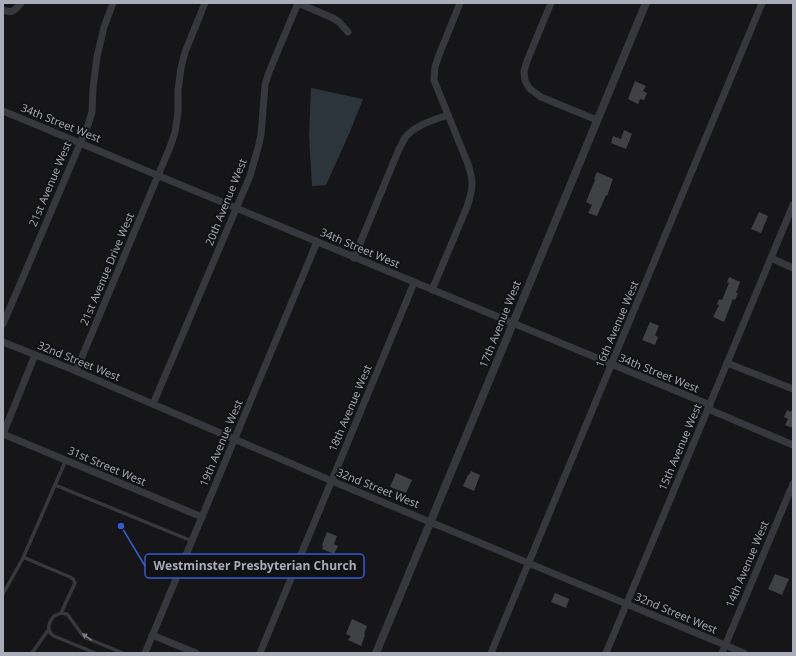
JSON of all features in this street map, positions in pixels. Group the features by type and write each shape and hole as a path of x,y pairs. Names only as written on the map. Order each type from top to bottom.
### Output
{"street":[{"path":"3,10 15,10 21,3"},
{"name":"21st Avenue West","path":"3,324 88,125 92,112 97,57 104,26 113,3"},
{"name":"21st Avenue Drive West","path":"76,372 170,147 175,132 178,113 178,90 181,68 185,52 205,3"},
{"path":"298,3 333,18 348,32"},
{"name":"20th Avenue West","path":"153,404 250,176 261,135 265,85 298,3"},
{"path":"432,290 467,207 473,186 472,176 468,164 434,80 434,73 439,55 460,3"},
{"path":"551,3 527,61 524,72 525,81 530,89 541,97 596,120"},
{"name":"17th Avenue West","path":"376,653 596,120 646,3"},
{"name":"16th Avenue West","path":"491,653 762,3"},
{"name":"34th Street West","path":"3,111 612,365 793,445"},
{"path":"354,258 399,149 405,138 412,131 421,126 448,115"},
{"name":"15th Avenue West","path":"606,653 771,258 791,216 793,205"},
{"name":"19th Avenue West","path":"145,653 318,242"},
{"path":"771,258 793,268"},
{"name":"18th Avenue West","path":"260,653 414,283"},
{"name":"32nd Street West","path":"3,342 744,653"},
{"path":"3,434 35,355"},
{"path":"727,363 793,390"},
{"name":"31st Street West","path":"3,434 202,517"},
{"name":"14th Avenue West","path":"722,653 793,484"},
{"path":"152,635 196,653"}],"lane":[{"path":"3,594 23,558 66,460"},
{"path":"54,485 192,541"},
{"path":"23,558 70,577 74,581 62,613"},
{"path":"32,653 48,629 54,616 62,613 67,614 81,633 88,639 123,653"},
{"path":"48,629 50,634 95,653"}],"shaded area":[{"path":"311,88 363,99 326,185 312,186 309,136"}],"building":[{"path":"635,81 646,86 643,91 647,93 644,100 640,99 638,104 628,99"},
{"path":"624,130 632,134 626,149 611,143 613,136 621,139"},
{"path":"597,172 613,179 607,196 606,195 597,216 588,213 592,205 586,202"},
{"path":"759,212 768,216 761,233 751,229"},
{"path":"729,277 740,282 736,293 738,293 735,300 733,299 724,322 713,317 719,305 717,304 719,299 722,300 729,283 727,282"},
{"path":"650,322 659,326 655,335 658,337 655,345 642,340"},
{"path":"793,407 793,428 785,425 788,419 784,417 787,410 791,412"},
{"path":"471,471 480,475 474,491 463,486"},
{"path":"396,473 412,480 406,493 390,487"},
{"path":"327,532 337,536 334,544 338,546 334,554 322,549"},
{"path":"775,574 789,579 782,595 768,589"},
{"path":"555,593 569,599 566,608 551,602"},
{"path":"352,619 367,626 361,646 348,640 351,636 346,634"}],"place":[{"name":"Westminster Presbyterian Church","path":"121,526"}]}
